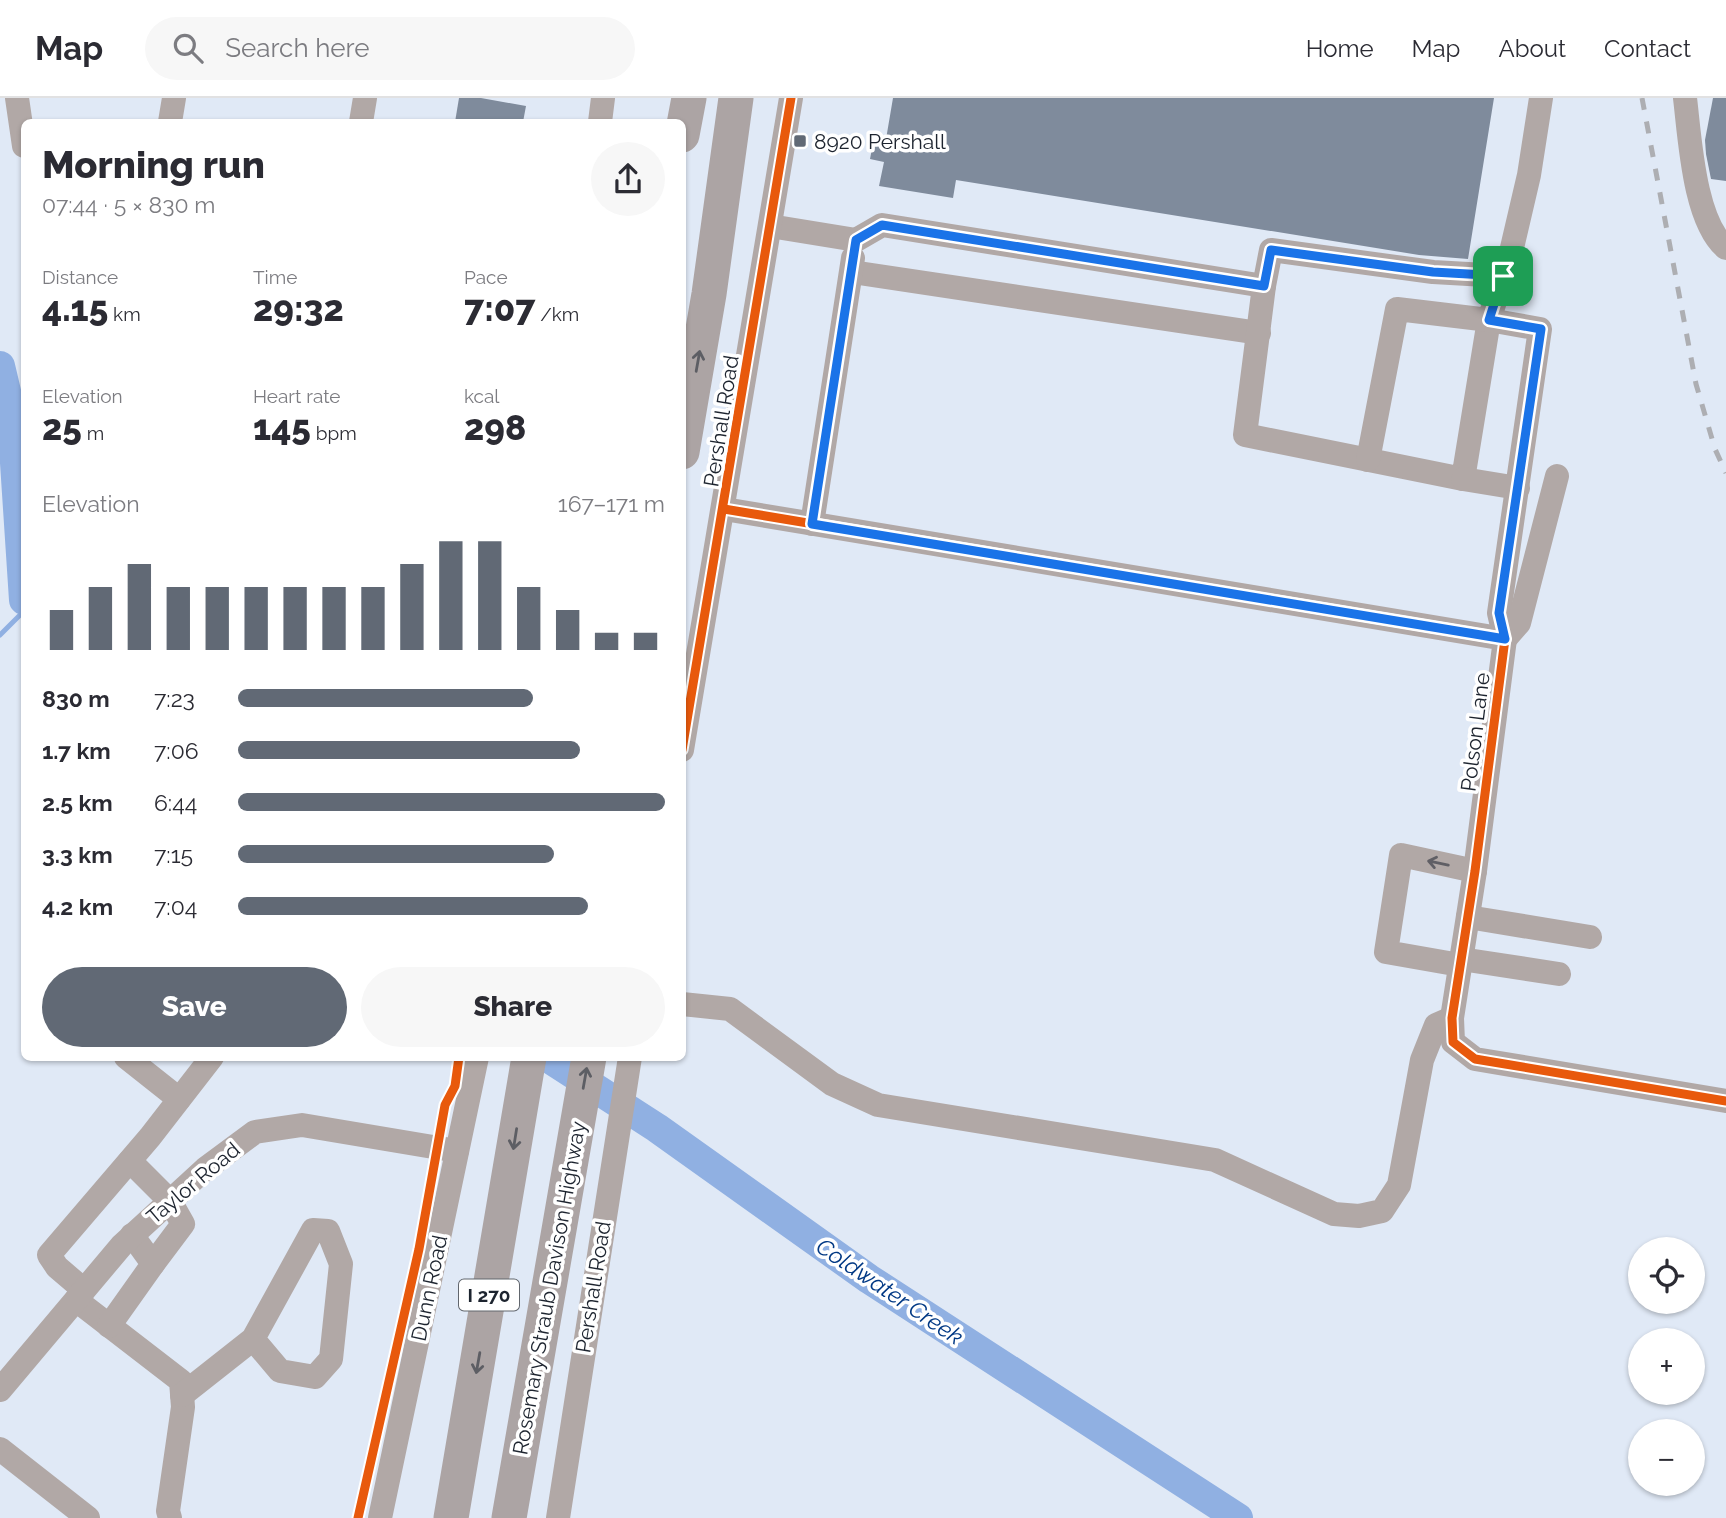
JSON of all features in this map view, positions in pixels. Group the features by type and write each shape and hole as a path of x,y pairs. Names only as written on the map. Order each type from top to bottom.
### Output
{"highway":[{"path":"685,119 689,98"},
{"path":"686,429 709,295 736,98"},
{"name":"Rosemary Straub Davison Highway","path":"509,1518 588,1061"},
{"name":"I 270","path":"451,1518 527,1064"}],"street":[{"path":"17,98 21,125"},
{"path":"170,119 174,98"},
{"path":"362,119 365,98"},
{"path":"600,119 603,98"},
{"name":"Pershall Road","path":"686,727 791,98"},
{"path":"1463,479 1489,320 1508,265 1529,175 1541,98"},
{"path":"1685,98 1695,178 1707,219 1726,248"},
{"path":"770,226 856,240 882,225 1264,286"},
{"path":"812,524 856,240"},
{"path":"1503,276 1433,272 1271,250 1245,435 1518,488"},
{"path":"852,272 1259,333"},
{"path":"1368,460 1397,309 1541,329 1499,613 1505,639"},
{"path":"1505,639 1519,623 1557,476"},
{"path":"724,509 1505,639"},
{"name":"Polson Lane","path":"1505,639 1475,871 1452,1018 1453,1042 1475,1059 1726,1101"},
{"path":"1475,871 1401,855 1386,952 1559,975"},
{"path":"1468,918 1590,937"},
{"path":"686,1004 730,1009 832,1084 878,1105 1215,1160 1334,1214 1359,1216 1382,1211 1399,1185 1422,1060 1436,1025 1452,1018"},
{"path":"131,1061 179,1099"},
{"path":"170,1518 168,1511 183,1407 181,1381 109,1326 80,1295 49,1255 130,1161 209,1061"},
{"name":"Pershall Road","path":"558,1518 629,1061"},
{"name":"Dunn Road","path":"380,1518 475,1069"},
{"name":"Taylor Road","path":"0,1390 132,1235 205,1169 255,1132 302,1125 457,1151"},
{"path":"109,1326 184,1224 170,1201 130,1161"},
{"path":"182,1395 253,1339 313,1230 328,1231 341,1264 331,1359 315,1377 280,1371 253,1339"},
{"path":"132,1235 153,1264"},
{"path":"0,1449 88,1518"}],"building":[{"path":"459,98 481,98 526,106 524,119 456,119"},
{"path":"893,98 1494,98 1468,259 1419,255 956,180 953,198 879,186 884,162 870,159 873,143 885,145"},
{"path":"1713,98 1726,98 1726,181 1711,179 1706,154 1705,140"}],"waterway":[{"name":"Coldwater Creek","path":"0,366 12,417 21,554"},
{"path":"0,635 21,614"},
{"name":"Coldwater Creek","path":"553,1061 657,1128 869,1279 1238,1518"}],"railway":[{"path":"1642,98 1696,384 1715,449 1726,473"}],"cycle path":[{"path":"686,726 791,98"},
{"path":"724,509 1505,639 1475,871 1452,1018 1453,1042 1475,1059 1726,1101"},
{"path":"358,1518 419,1249 445,1105 455,1086 458,1061"}],"place":[{"name":"8920 Pershall","path":"800,141"}],"route":[{"path":"882,225 1264,286 1271,250 1433,272 1503,276 1489,320 1541,329 1499,613 1505,639 812,524 856,240 882,225"}]}
